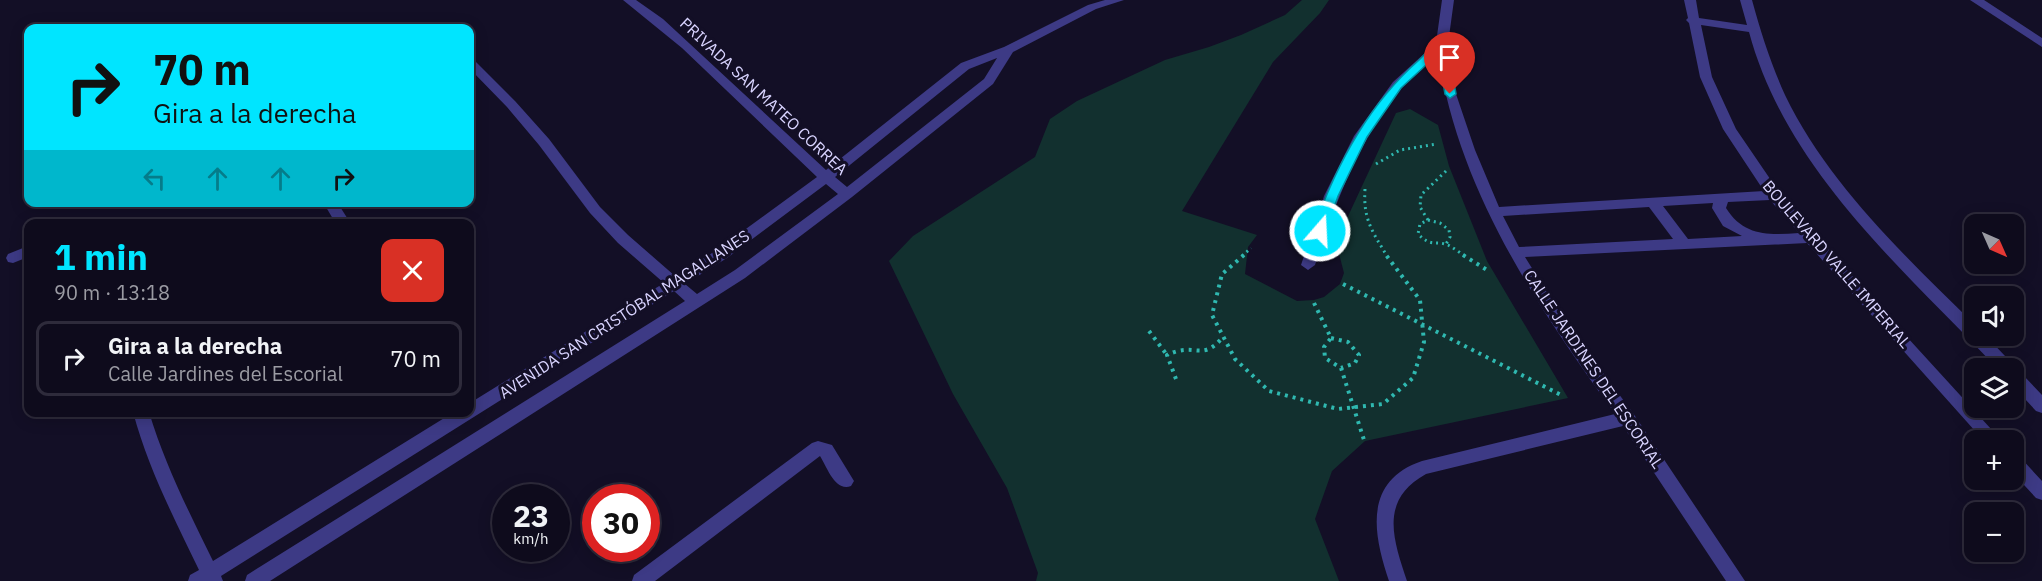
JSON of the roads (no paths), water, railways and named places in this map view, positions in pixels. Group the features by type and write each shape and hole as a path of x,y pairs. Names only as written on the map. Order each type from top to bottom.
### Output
{"street":[{"name":"PRIVADA SAN MATEO CORREA","path":"629,0 668,28 825,178 847,194"},
{"name":"AVENIDA SAN CRISTÓBAL MAGALLANES","path":"474,407 722,254 825,178 965,66 1008,50 1092,7 1118,0"},
{"name":"CALLE JARDINES DEL ESCORIAL","path":"1448,0 1442,44 1450,94 1468,150 1494,212 1515,252 1563,330 1627,417 1736,581"},
{"name":"BOULEVARD VALLE IMPERIAL","path":"1690,0 1692,20 1706,77 1730,129 1774,195 1810,238 1985,430"},
{"path":"1746,0 1751,29 1769,78 1798,129 1831,178 1880,240 1964,324"},
{"path":"1976,0 2042,43"},
{"path":"1692,20 1751,29"},
{"path":"1308,265 1331,196 1361,136 1397,85 1442,44"},
{"name":"AVENIDA SAN CRISTÓBAL MAGALLANES","path":"254,581 740,274 847,194 988,81 1008,50"},
{"path":"474,67 511,104 544,142 595,210 622,239 696,302"},
{"path":"1494,212 1774,195"},
{"path":"1722,198 1719,208 1728,223 1762,240"},
{"path":"1654,204 1684,244"},
{"path":"1515,252 1810,238"},
{"path":"13,258 24,253"},
{"path":"1986,346 1997,358"},
{"path":"2024,387 2042,406"},
{"path":"142,417 149,440 206,578"},
{"name":"AVENIDA SAN CRISTÓBAL MAGALLANES","path":"206,578 458,417"},
{"path":"466,417 483,438"},
{"path":"1398,581 1383,526 1384,509 1399,483 1422,468 1627,417"},
{"path":"640,581 818,448 826,450 844,481"},
{"path":"2024,473 2042,493"}]}
